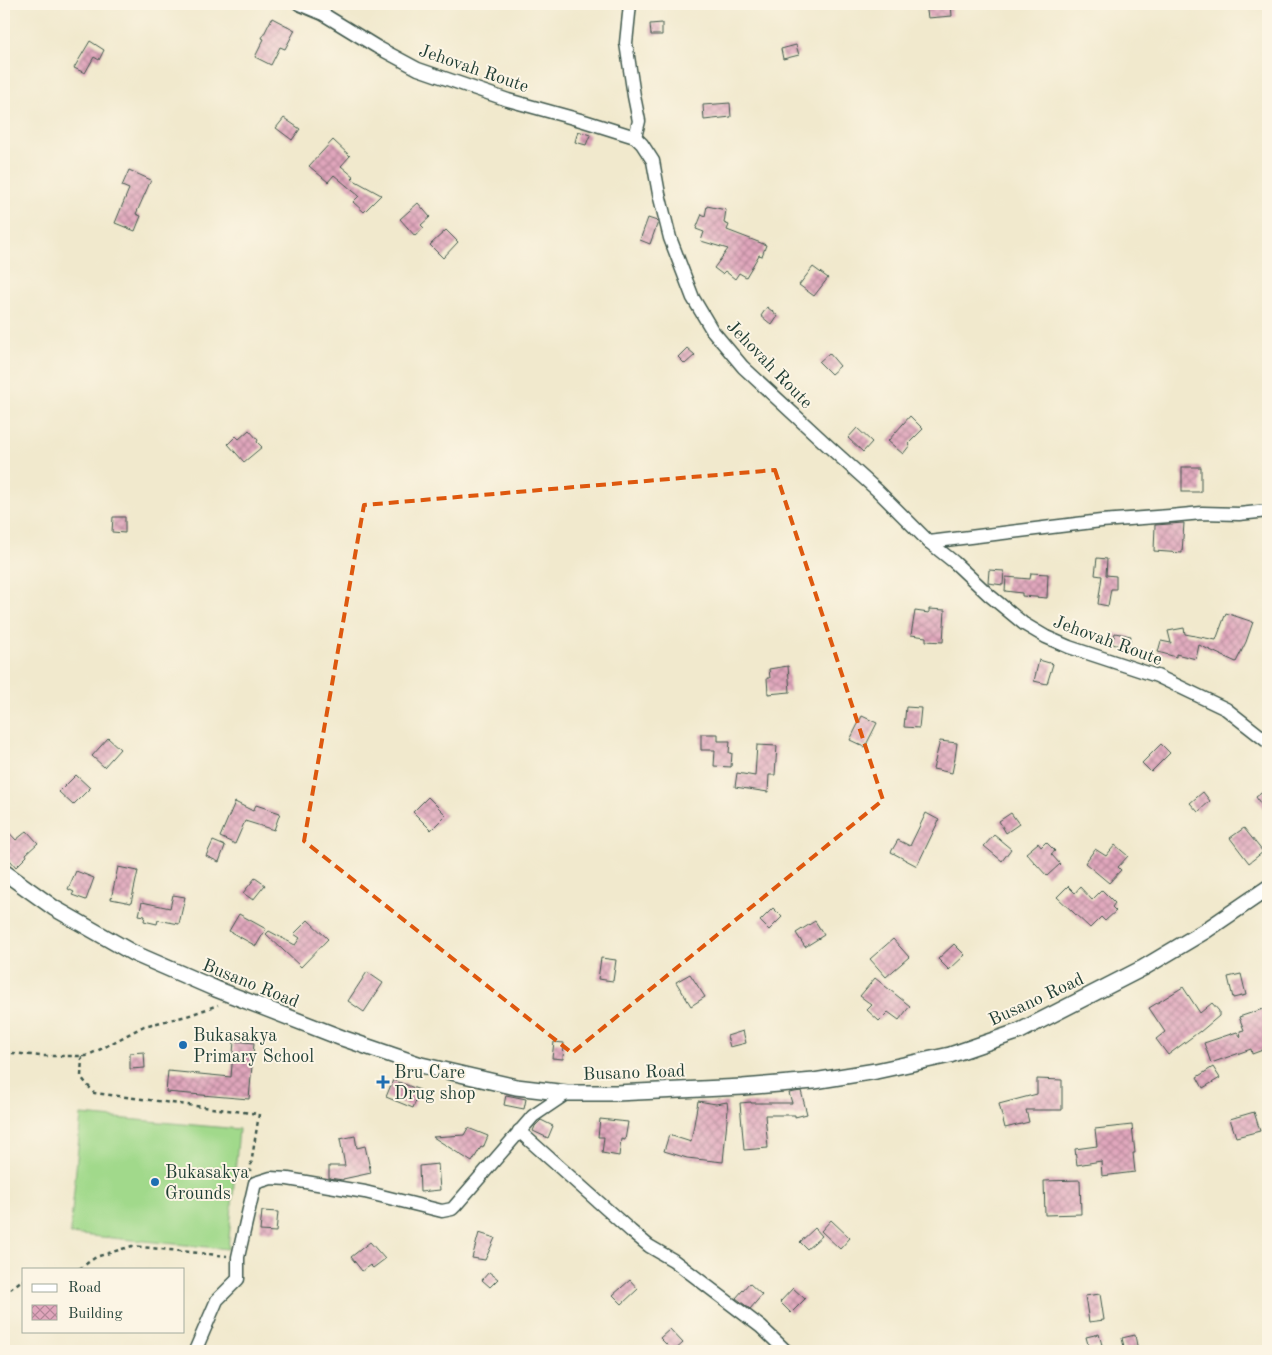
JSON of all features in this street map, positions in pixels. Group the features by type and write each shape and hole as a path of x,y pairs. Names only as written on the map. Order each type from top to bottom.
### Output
{"street":[{"name":"Jehovah Route","path":"299,4 323,14 377,48 418,69 508,100 635,137 642,144 652,161 670,238 693,298 712,330 743,367 878,491 929,542 1024,624 1046,637 1069,647 1158,676 1226,709 1268,742"},
{"path":"630,4 626,43 639,121 635,137"},
{"path":"929,542 1101,521 1202,513 1239,514 1268,511"},
{"name":"Busano Road","path":"4,872 54,908 133,952 238,998 342,1038 421,1065 516,1087 567,1093 616,1093 742,1087 814,1081 876,1071 950,1055 1020,1031 1143,968 1205,931 1268,888"},
{"path":"195,1351 217,1300 238,1279 238,1257 255,1183 271,1178 343,1187 447,1211 452,1209 466,1194 533,1116 567,1093"},
{"path":"519,1131 649,1246 673,1260 761,1327 786,1351"}],"path":[{"path":"4,1052 40,1056 86,1056 144,1026 187,1016 238,998"},
{"path":"82,1056 81,1077 94,1093 258,1114 250,1171"},
{"path":"80,1268 96,1257 132,1246 238,1257"},
{"path":"4,1294 22,1280"}],"highlighted area":[{"path":"775,470 883,800 572,1053 304,841 364,505"}],"green space":[{"name":"Bukasakya Grounds","path":"81,1115 239,1129 228,1249 70,1234"}],"building":[{"path":"926,4 951,4 952,16 928,18"},
{"path":"272,18 295,30 285,49 280,47 271,65 255,57"},
{"path":"662,23 662,35 651,35 650,24"},
{"path":"90,41 104,50 99,60 94,57 85,73 74,68"},
{"path":"796,45 799,55 783,59 781,49"},
{"path":"730,103 731,117 704,120 703,105"},
{"path":"284,118 300,129 292,140 276,128"},
{"path":"578,131 590,135 586,145 575,142"},
{"path":"333,140 350,156 341,166 354,177 352,179 381,195 364,212 353,202 359,196 334,175 328,182 309,166"},
{"path":"129,170 151,180 136,214 141,216 135,231 115,223 129,189 122,186"},
{"path":"418,203 430,217 421,225 424,228 415,236 400,219"},
{"path":"707,206 726,210 724,223 729,225 727,230 766,245 762,256 759,255 746,277 739,273 735,279 725,271 722,274 714,268 728,249 701,241 704,232 696,229 702,214 705,216"},
{"path":"648,218 658,222 650,244 640,240"},
{"path":"446,230 458,242 443,258 430,245"},
{"path":"813,267 828,278 814,296 799,285"},
{"path":"767,307 778,316 772,325 761,316"},
{"path":"687,348 695,355 685,364 678,357"},
{"path":"829,353 840,366 831,374 819,362"},
{"path":"910,416 923,429 908,444 910,445 903,454 888,441"},
{"path":"857,428 872,442 863,452 848,438"},
{"path":"249,430 262,447 244,462 228,444 236,436 239,439"},
{"path":"1182,467 1201,467 1201,492 1182,492"},
{"path":"113,517 125,517 125,533 112,532"},
{"path":"1184,523 1182,553 1154,551 1155,525"},
{"path":"1097,558 1107,559 1106,575 1116,576 1116,589 1111,589 1108,606 1098,604 1102,576 1095,575"},
{"path":"989,570 1004,571 1003,585 988,583"},
{"path":"1031,573 1048,574 1047,598 1022,596 1022,593 1005,591 1006,577 1030,579"},
{"path":"929,609 945,610 943,642 926,641 926,637 911,635 915,611 929,613"},
{"path":"1226,613 1253,622 1236,662 1199,645 1196,659 1176,654 1176,657 1158,652 1161,641 1171,643 1168,631 1184,628 1185,634 1216,640"},
{"path":"1115,633 1131,636 1128,648 1112,644"},
{"path":"1039,660 1053,664 1047,684 1034,681"},
{"path":"788,666 790,692 768,694 767,678 770,678 769,669"},
{"path":"906,707 921,708 919,728 904,727"},
{"path":"862,716 877,723 865,747 850,740"},
{"path":"701,734 718,734 718,741 730,741 729,753 732,753 731,767 714,766 715,750 701,750"},
{"path":"108,738 120,749 104,767 92,756"},
{"path":"940,741 957,743 952,773 933,769"},
{"path":"1161,744 1170,753 1151,772 1142,763"},
{"path":"757,745 777,746 775,775 769,775 768,792 735,787 737,773 755,776"},
{"path":"76,775 90,788 73,805 59,792"},
{"path":"1268,788 1268,815 1256,797"},
{"path":"1203,792 1210,801 1198,812 1190,803"},
{"path":"428,797 446,815 431,830 413,812"},
{"path":"235,802 253,811 256,805 280,813 274,830 245,821 235,844 220,837"},
{"path":"926,813 939,820 917,866 891,852 898,840 910,846"},
{"path":"1011,813 1019,824 1006,833 999,821"},
{"path":"4,827 16,840 27,831 38,843 16,867 4,853"},
{"path":"1244,828 1263,852 1249,863 1230,838"},
{"path":"994,835 1011,849 1002,861 984,846"},
{"path":"213,841 225,846 219,862 206,856"},
{"path":"1046,842 1055,851 1051,854 1060,864 1047,876 1026,853 1038,843 1041,847"},
{"path":"1115,845 1128,856 1118,867 1121,870 1109,883 1085,863 1095,849 1106,856"},
{"path":"118,867 138,871 131,903 111,899"},
{"path":"76,871 94,878 86,900 72,895 74,892 68,889"},
{"path":"255,878 265,885 253,900 243,893"},
{"path":"1068,886 1075,893 1080,887 1092,900 1102,890 1115,903 1112,907 1116,911 1105,921 1101,917 1090,928 1057,897"},
{"path":"173,895 185,897 179,924 158,920 157,924 144,921 145,916 139,915 142,902 170,908"},
{"path":"773,908 782,917 769,930 760,921"},
{"path":"239,914 266,929 256,946 229,931"},
{"path":"308,920 328,939 301,967 266,934 269,931 295,945 300,938 294,934"},
{"path":"815,921 824,935 805,947 796,933"},
{"path":"893,939 909,957 886,977 870,959"},
{"path":"954,944 965,955 949,970 938,959"},
{"path":"601,958 616,960 613,981 598,979"},
{"path":"367,972 383,983 364,1012 348,1001"},
{"path":"690,974 705,997 691,1006 676,982"},
{"path":"1241,974 1246,995 1233,998 1228,977"},
{"path":"875,978 910,1006 899,1020 888,1012 879,1021 867,1010 872,1005 860,996"},
{"path":"1183,987 1200,1013 1212,1003 1219,1011 1219,1016 1168,1055 1156,1039 1165,1032 1149,1008"},
{"path":"1266,1008 1268,1014 1268,1048 1252,1054 1251,1049 1211,1063 1204,1043 1237,1032 1241,1037 1240,1031 1244,1030 1239,1017"},
{"path":"743,1031 746,1043 730,1047 727,1036"},
{"path":"234,1041 254,1043 249,1099 166,1092 168,1071 231,1077"},
{"path":"554,1042 564,1043 563,1059 552,1058"},
{"path":"144,1052 145,1068 130,1069 130,1053"},
{"path":"1213,1067 1220,1078 1203,1088 1197,1077"},
{"path":"1037,1079 1062,1080 1062,1110 1026,1110 1029,1122 1005,1128 999,1104 1037,1094"},
{"path":"393,1080 420,1090 413,1108 386,1097"},
{"path":"801,1091 807,1114 795,1117 795,1115 765,1115 768,1148 744,1150 740,1103 792,1103 789,1093"},
{"path":"506,1095 526,1099 524,1109 504,1105"},
{"path":"698,1101 716,1104 727,1102 728,1110 723,1162 687,1158 664,1151 669,1135 691,1142"},
{"path":"1254,1112 1260,1131 1236,1137 1230,1119"},
{"path":"600,1119 628,1122 625,1140 621,1139 619,1156 602,1153 604,1137 598,1137"},
{"path":"541,1120 553,1126 548,1138 533,1131"},
{"path":"1132,1125 1135,1172 1102,1176 1101,1161 1077,1165 1075,1149 1097,1146 1095,1129"},
{"path":"468,1128 488,1136 483,1148 481,1147 472,1162 433,1137 464,1135"},
{"path":"355,1136 357,1148 365,1146 371,1173 343,1180 329,1178 329,1166 345,1166 340,1139"},
{"path":"438,1164 440,1190 420,1192 419,1166"},
{"path":"1080,1180 1081,1214 1045,1215 1044,1181"},
{"path":"262,1211 278,1212 276,1232 260,1231"},
{"path":"831,1220 850,1238 840,1249 821,1231"},
{"path":"815,1228 822,1236 807,1249 800,1242"},
{"path":"479,1233 495,1238 485,1260 472,1258"},
{"path":"370,1242 385,1259 373,1268 370,1265 362,1271 351,1257"},
{"path":"489,1272 498,1279 490,1287 482,1280"},
{"path":"630,1280 638,1289 622,1304 613,1295"},
{"path":"749,1283 762,1295 750,1309 736,1298"},
{"path":"793,1288 805,1299 791,1313 780,1302"},
{"path":"1100,1294 1104,1320 1089,1322 1085,1296"},
{"path":"670,1329 683,1343 674,1351 660,1338"},
{"path":"1099,1334 1102,1345 1089,1348 1086,1337"},
{"path":"1135,1335 1138,1351 1125,1351 1122,1338"}],"place":[{"name":"Bukasakya Primary School","path":"183,1045"},
{"name":"Bru Care Drug shop","path":"383,1082"},
{"name":"Bukasakya Grounds","path":"155,1182"}]}
